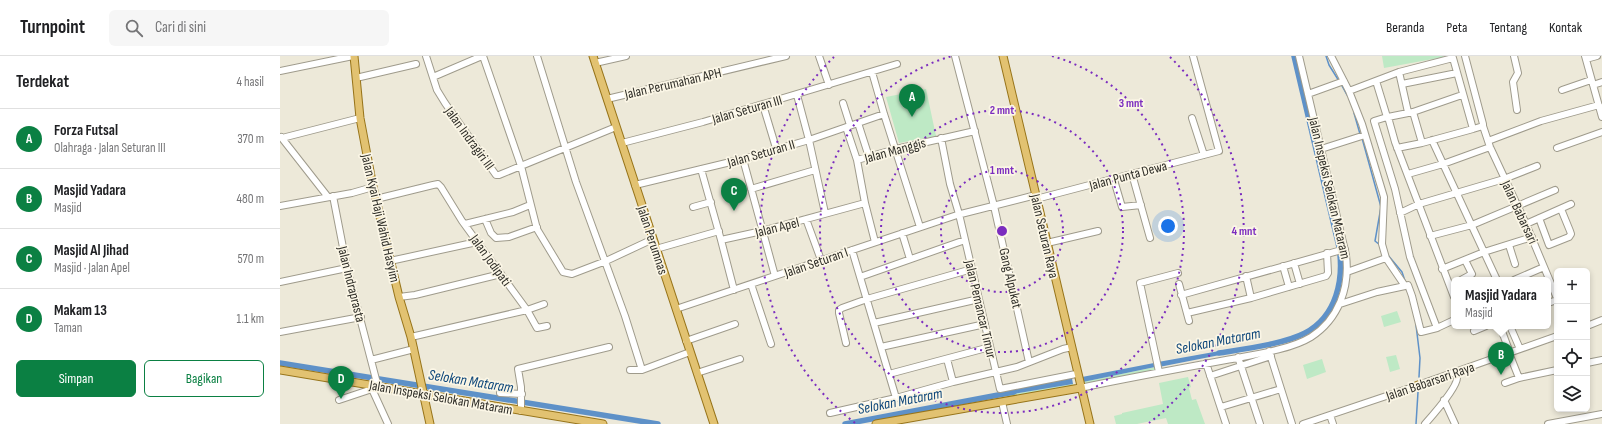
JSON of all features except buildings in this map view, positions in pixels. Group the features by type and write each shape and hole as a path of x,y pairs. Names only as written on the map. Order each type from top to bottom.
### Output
{"main road":[{"name":"Jalan Kyai Haji Wahid Hasyim","path":"353,56 360,118 372,187 399,297 414,349 430,424"},
{"name":"Jalan Seturan Raya","path":"1003,56 1077,375 1090,424"},
{"name":"Jalan Perumnas","path":"594,60 714,424"},
{"name":"Jalan Inspeksi Selokan Mataram","path":"280,370 521,408 603,424"},
{"name":"Jalan Inspeksi Selokan Mataram","path":"876,424 1004,395 1081,387"}],"street":[{"path":"280,71 353,56"},
{"name":"Jalan Indragiri III","path":"426,56 433,77 445,103 493,172 499,175 616,127"},
{"path":"433,77 482,56 521,166 537,227 563,272 572,274 606,261 653,239"},
{"path":"537,56 587,212 606,261 642,370"},
{"path":"594,60 626,56"},
{"name":"Jalan Perumahan APH","path":"607,99 786,56"},
{"path":"820,56 829,85"},
{"name":"Gang Alpukat","path":"954,56 994,206 1029,362"},
{"name":"Jalan Punta Dewa","path":"1036,197 1114,180 1219,151 1192,56"},
{"name":"Jalan Inspeksi Selokan Mataram","path":"1081,387 1158,367 1206,364 1238,357 1270,353 1311,337 1335,314 1345,288 1347,272 1344,249 1299,56"},
{"path":"1332,56 1342,82 1349,91 1384,199 1382,241 1386,258 1405,286 1408,285 1421,332 1437,328 1451,321"},
{"path":"1349,91 1399,72 1460,56"},
{"name":"Jalan Babarsari","path":"1465,56 1489,144 1532,237 1548,277"},
{"path":"1514,56 1518,73 1513,82 1517,110"},
{"path":"1596,56 1585,58 1602,117"},
{"path":"1453,58 1462,95 1473,129"},
{"path":"356,78 416,64"},
{"name":"Jalan Seturan III","path":"622,143 797,95 897,64"},
{"path":"1414,69 1416,81"},
{"path":"872,72 920,227"},
{"path":"1399,72 1410,112 1422,143"},
{"path":"1402,84 1457,74"},
{"path":"1376,81 1387,117 1374,121 1395,189 1410,257 1437,328"},
{"path":"1308,94 1342,82"},
{"path":"1562,90 1592,82 1602,82"},
{"path":"797,95 809,140 825,213"},
{"path":"1451,282 1442,269 1408,174 1397,148 1388,117 1410,112 1462,95"},
{"path":"843,103 857,160"},
{"path":"763,104 776,148"},
{"path":"1408,174 1443,164 1541,121 1599,105"},
{"name":"Jalan Seturan II","path":"635,185 743,159 776,148 809,140 884,114"},
{"path":"331,196 281,137 360,118"},
{"path":"1192,118 1204,155"},
{"path":"1397,148 1422,143 1483,125"},
{"path":"859,126 869,157"},
{"name":"Jalan Manggis","path":"865,203 857,160 896,149 975,131"},
{"path":"1557,148 1602,132"},
{"path":"1321,149 1363,137"},
{"name":"Jalan Pemancar Timur","path":"941,138 950,184 965,240 996,372 1017,367 1071,347"},
{"path":"1432,140 1496,277"},
{"path":"743,159 775,276"},
{"path":"1400,213 1419,204 1504,179 1537,166"},
{"path":"701,169 734,290"},
{"path":"751,189 815,170"},
{"path":"1132,174 1150,238"},
{"path":"1114,180 1122,207 1141,205"},
{"name":"Jalan Jodipati","path":"376,199 438,184 477,242 527,310 537,328 547,326"},
{"path":"280,206 352,193 372,187"},
{"path":"1430,236 1472,225 1518,207 1555,190"},
{"name":"Jalan Indraprasta","path":"331,196 347,268 361,317 374,372 374,386 388,424"},
{"path":"958,214 1036,197"},
{"path":"693,207 711,202"},
{"path":"865,203 875,242"},
{"name":"Jalan Apel","path":"721,240 762,231 865,203"},
{"path":"1526,224 1571,204"},
{"path":"465,224 513,212 530,205"},
{"path":"1539,218 1549,245 1569,237 1571,234 1561,209"},
{"name":"Jalan Seturan I","path":"676,309 958,214"},
{"path":"485,219 491,233 496,238 509,236 537,227"},
{"path":"806,219 821,260"},
{"path":"656,249 719,231"},
{"path":"1047,243 1098,231"},
{"path":"902,233 910,259"},
{"path":"1442,269 1484,252 1532,237"},
{"path":"860,277 965,240"},
{"path":"390,261 477,242"},
{"path":"1509,245 1515,264"},
{"path":"1181,295 1344,249"},
{"path":"852,250 896,398"},
{"path":"1187,312 1251,298 1327,275 1329,253"},
{"path":"1347,272 1386,258"},
{"path":"1466,260 1472,274 1466,277"},
{"path":"1294,263 1300,284"},
{"path":"1283,266 1289,287"},
{"path":"280,282 347,268"},
{"path":"1522,277 1544,268"},
{"path":"846,343 839,310 867,299 972,269"},
{"path":"1158,367 1140,283 1178,273"},
{"path":"399,297 415,295 501,274"},
{"path":"1246,276 1251,298"},
{"path":"751,284 771,344"},
{"path":"1178,284 1189,321"},
{"path":"1340,304 1377,292 1405,286"},
{"path":"874,324 979,299"},
{"path":"411,337 527,310 544,304"},
{"path":"280,332 361,317"},
{"path":"1590,325 1602,320"},
{"path":"686,341 735,324"},
{"path":"881,347 985,324"},
{"path":"1474,331 1479,329"},
{"path":"1501,329 1518,378"},
{"path":"1511,329 1520,349"},
{"name":"Jalan Babarsari Raya","path":"1302,424 1554,337"},
{"path":"521,408 522,396 518,369 609,347"},
{"path":"889,374 990,347"},
{"path":"371,360 414,349"},
{"path":"630,370 642,370 690,352"},
{"path":"1210,376 1240,366 1270,353 1292,424"},
{"path":"1238,357 1259,424"},
{"path":"697,374 740,359"},
{"path":"947,359 953,382"},
{"path":"1590,362 1602,360"},
{"path":"1206,364 1226,424"},
{"path":"1505,383 1518,378 1554,371"},
{"path":"830,413 896,398 996,372 1000,389 1004,395 1008,424"},
{"path":"1425,424 1456,382 1457,377 1455,372"},
{"path":"1004,395 1077,375"},
{"path":"339,400 374,386"},
{"path":"1221,407 1250,397 1281,389"},
{"path":"500,393 522,396"},
{"path":"1444,400 1455,424"},
{"path":"1548,424 1602,414"},
{"path":"1330,415 1333,424"}],"green space":[{"path":"1382,56 1443,56 1444,57 1384,68"},
{"path":"926,89 936,136 899,143 886,97"},
{"path":"1397,311 1401,322 1384,327 1381,316"},
{"path":"1396,355 1400,369 1390,372 1386,357"},
{"path":"1322,359 1326,372 1307,379 1303,365"},
{"path":"1155,367 1155,370 1084,384 1083,382"},
{"path":"1188,377 1191,387 1189,388 1192,400 1196,399 1205,424 1168,424 1166,418 1137,424 1116,424 1114,416 1163,404 1159,383"},
{"path":"1073,384 1074,386 1008,398 1007,395"}],"water":[{"path":"1225,350 1225,354 1159,367 1158,362"},
{"path":"1154,363 1155,367 1083,382 1082,377"},
{"path":"1072,378 1073,384 1007,395 1006,391"}],"waterway":[{"name":"Selokan Mataram","path":"1219,353 1275,343 1305,333 1316,326 1325,317 1336,296 1340,272 1339,247 1294,56"},
{"path":"1326,56 1329,65 1339,81"},
{"path":"1341,84 1347,95"},
{"path":"1354,113 1360,134"},
{"path":"1362,138 1381,207 1375,241 1380,245"},
{"path":"1387,254 1402,272 1405,281"},
{"path":"1416,325 1420,358 1419,377"},
{"name":"Selokan Mataram","path":"280,363 658,424"},
{"name":"Selokan Mataram","path":"845,424 1014,392"},
{"path":"1416,424 1418,392"}],"place":[{"name":"Forza Futsal","path":"912,117"},
{"name":"Masjid Al Jihad","path":"734,211"},
{"name":"Masjid Yadara","path":"1501,375"},
{"name":"Makam 13","path":"341,399"}]}
